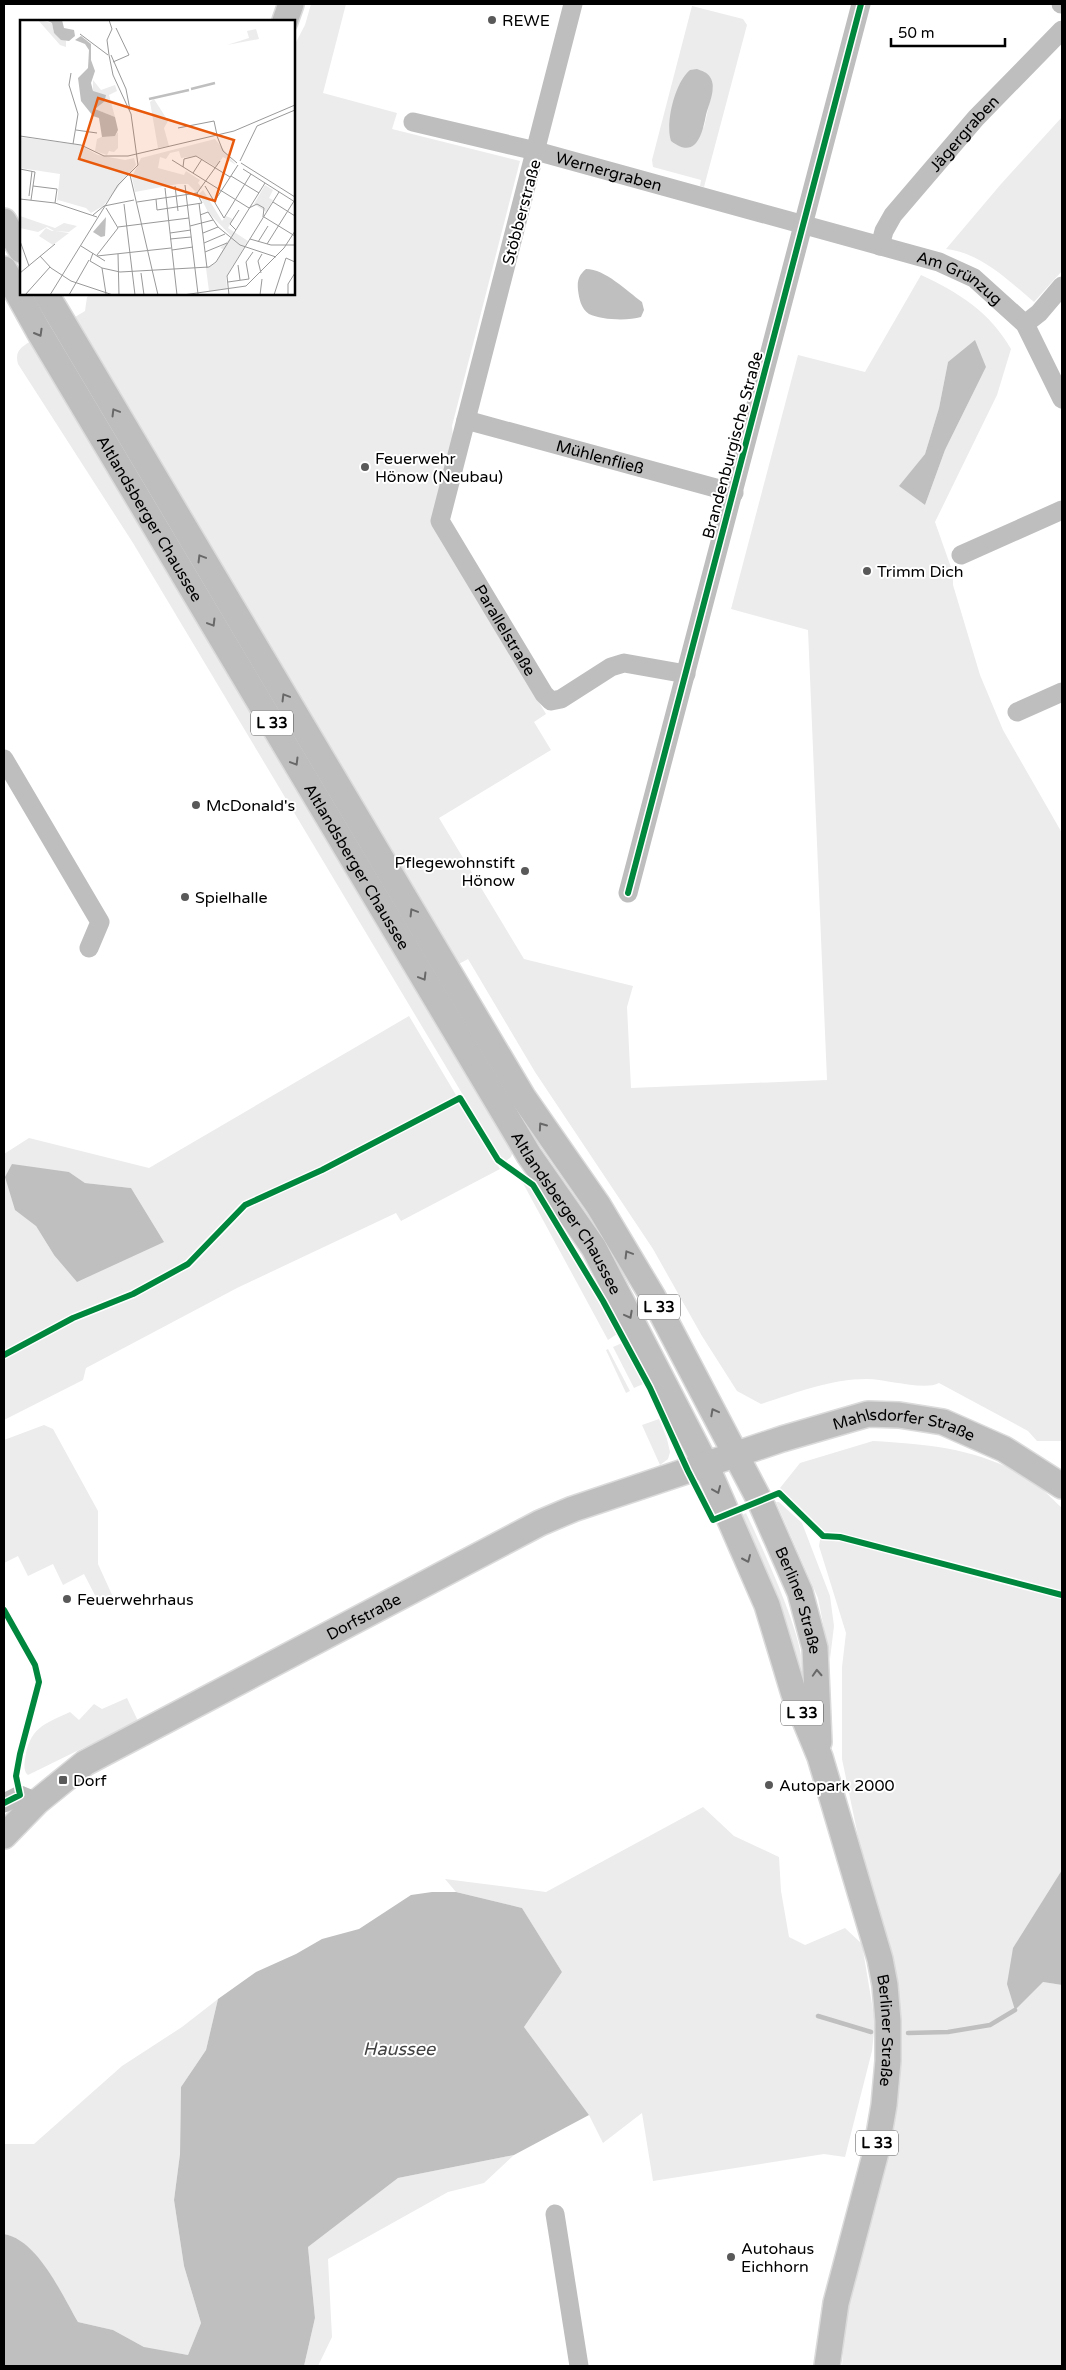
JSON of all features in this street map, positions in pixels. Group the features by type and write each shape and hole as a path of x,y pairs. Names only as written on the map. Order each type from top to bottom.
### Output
{"main road":[{"path":"285,20 291,4"},
{"path":"4,221 20,248"},
{"name":"Altlandsberger Chaussee","path":"4,268 14,291 529,1156 594,1248 706,1465"},
{"name":"Altlandsberger Chaussee","path":"47,295 523,1097 598,1205 653,1297 736,1455"},
{"name":"Mahlsdorfer Straße","path":"706,1465 782,1439 868,1414 899,1415 943,1422 1004,1449 1062,1486"},
{"name":"Berliner Straße","path":"736,1455 800,1592 815,1648 820,1757"},
{"name":"Berliner Straße","path":"706,1465 767,1605 794,1694 820,1757 878,1951 885,1985 888,2039 884,2105 876,2152 833,2317 828,2366"},
{"name":"Dorfstraße","path":"4,1836 38,1802 85,1762 532,1527 572,1509 706,1465"}],"street":[{"name":"Stöbberstraße","path":"466,420 573,4"},
{"name":"Brandenburgische Straße","path":"628,893 805,224 861,4"},
{"name":"Jägergraben","path":"880,246 884,231 893,215 976,118 1062,30"},
{"name":"Wernergraben","path":"413,122 536,152 805,224"},
{"name":"Am Grünzug","path":"805,224 939,262 974,278 1025,324 1062,398"},
{"path":"1025,324 1039,313 1062,286"},
{"name":"Mühlenfließ","path":"466,420 734,493"},
{"name":"Parallelstraße","path":"466,420 440,521 544,694 551,701 561,699 611,668 624,663 686,674"},
{"path":"961,554 1062,510"},
{"path":"1017,712 1062,692"},
{"path":"4,759 100,922 88,948"},
{"path":"4,1803 20,1795 38,1802"},
{"path":"554,2214 579,2366"}],"shaded area":[{"path":"311,4 346,4 323,93 397,113 392,129 520,161 452,426 453,438 438,532 546,714 534,722 551,750 439,818 524,959 633,986 627,1007 631,1088 827,1080 808,630 731,609 798,355 865,372 921,275 972,304 993,324 1011,349 997,395 935,522 953,573 953,585 980,675 1003,730 1062,833 1062,1441 1037,1441 1028,1431 939,1383 924,1386 867,1379 840,1381 813,1387 761,1404 737,1391 702,1336 653,1249 535,1072 468,959 457,965 75,317 85,311 87,297 90,295 295,295 295,44 305,25","holes":["948,362 986,367 945,450 925,505 900,486 925,454 939,408"]},
{"path":"692,6 743,19 747,25 704,187 700,186 701,180 653,167 652,160","holes":["713,87 704,127 671,141 670,121 677,91"]},
{"path":"1062,117 1062,271 1034,302 1004,277 982,262 971,256 946,249 1001,184"},
{"path":"33,340 514,1149 511,1157 506,1161 500,1157 133,543 18,364 18,352"},
{"path":"409,1016 500,1169 401,1221 396,1213 237,1288 86,1368 83,1380 4,1420 4,1154 29,1138 149,1168","holes":["69,1172 85,1183 131,1188 54,1255 36,1226"]},
{"path":"516,1176 530,1186 617,1334 608,1340 524,1185"},
{"path":"622,1343 643,1384 634,1388 613,1347"},
{"path":"608,1349 630,1391 626,1393 606,1350"},
{"path":"659,1419 670,1452 668,1459 660,1465 642,1425"},
{"path":"44,1425 53,1429 98,1511 98,1564 113,1597 99,1603 84,1574 63,1585 53,1564 28,1576 18,1556 4,1563 4,1440"},
{"path":"873,1441 930,1446 985,1458 1027,1477 1062,1508 1062,1870 1043,1982 1062,1985 1062,2366 842,2366 847,2301 898,2087 898,2002 864,1865 842,1759 842,1667 846,1633 819,1546 822,1529 780,1488 800,1463"},
{"path":"776,1502 779,1502 802,1523 830,1596 834,1626 830,1659 818,1598"},
{"path":"746,1513 772,1570 791,1620 802,1662 801,1675 738,1517"},
{"path":"127,1698 138,1721 28,1775 26,1773 24,1763 29,1744 36,1731 42,1726 70,1712 79,1720 94,1704 102,1709"},
{"path":"703,1807 734,1836 779,1857 781,1891 789,1937 805,1945 845,1928 862,1944 875,2022 872,2051 845,2157 824,2154 653,2181 642,2113 603,2143 589,2115 524,2027 562,1972 522,1908 456,1892 445,1879 546,1892"},
{"path":"218,1999 206,2050 181,2087 180,2154 174,2200 184,2266 201,2323 188,2355 146,2348 113,2330 78,2322 38,2257 16,2238 4,2234 4,2144 34,2144 122,2066 182,2027"},
{"path":"514,2155 484,2183 448,2192 328,2259 332,2337 318,2366 304,2366 315,2318 308,2247 398,2178"}],"water":[{"path":"697,69 709,75 713,91 700,137 696,143 686,148 671,141 669,133 670,114 680,84 690,70"},
{"path":"586,269 608,277 642,302 644,310 641,317 607,319 586,312 579,296 578,281"},
{"path":"975,340 986,367 945,450 925,505 899,486 925,454 939,408 948,362"},
{"path":"12,1164 69,1172 85,1183 131,1188 164,1242 77,1282 54,1255 36,1226 15,1210 5,1177"},
{"path":"1062,1870 1062,1985 1043,1982 1015,2010 1007,1984 1013,1948"},
{"name":"Haussee","path":"432,1892 456,1892 522,1908 562,1972 524,2027 589,2115 514,2155 398,2178 308,2247 315,2318 304,2366 4,2366 4,2234 16,2238 28,2246 38,2257 57,2284 78,2322 113,2330 144,2347 188,2355 201,2323 184,2266 174,2200 180,2154 181,2087 206,2050 218,1999 256,1972 296,1954 322,1939 359,1929 411,1895"}],"waterway":[{"path":"908,2033 948,2032 990,2025 1015,2010"},
{"path":"818,2016 871,2032"}],"cycle path":[{"path":"628,893 861,4"},
{"path":"4,1355 73,1318 133,1294 188,1264 245,1205 322,1170 460,1098 498,1160 533,1185 603,1301 650,1388 713,1520 779,1493 823,1536 840,1537 1062,1595"},
{"path":"4,1610 35,1665 39,1682 16,1776 20,1795 4,1803"}],"place":[{"name":"REWE","path":"492,20"},
{"name":"Feuerwehr Hönow (Neubau)","path":"365,467"},
{"name":"Trimm Dich","path":"867,571"},
{"name":"McDonald's","path":"196,805"},
{"name":"Pflegewohnstift Hönow","path":"525,871"},
{"name":"Spielhalle","path":"185,897"},
{"name":"Feuerwehrhaus","path":"67,1599"},
{"name":"Dorf","path":"63,1780"},
{"name":"Autopark 2000","path":"769,1785"},
{"name":"Autohaus Eichhorn","path":"731,2257"}]}
